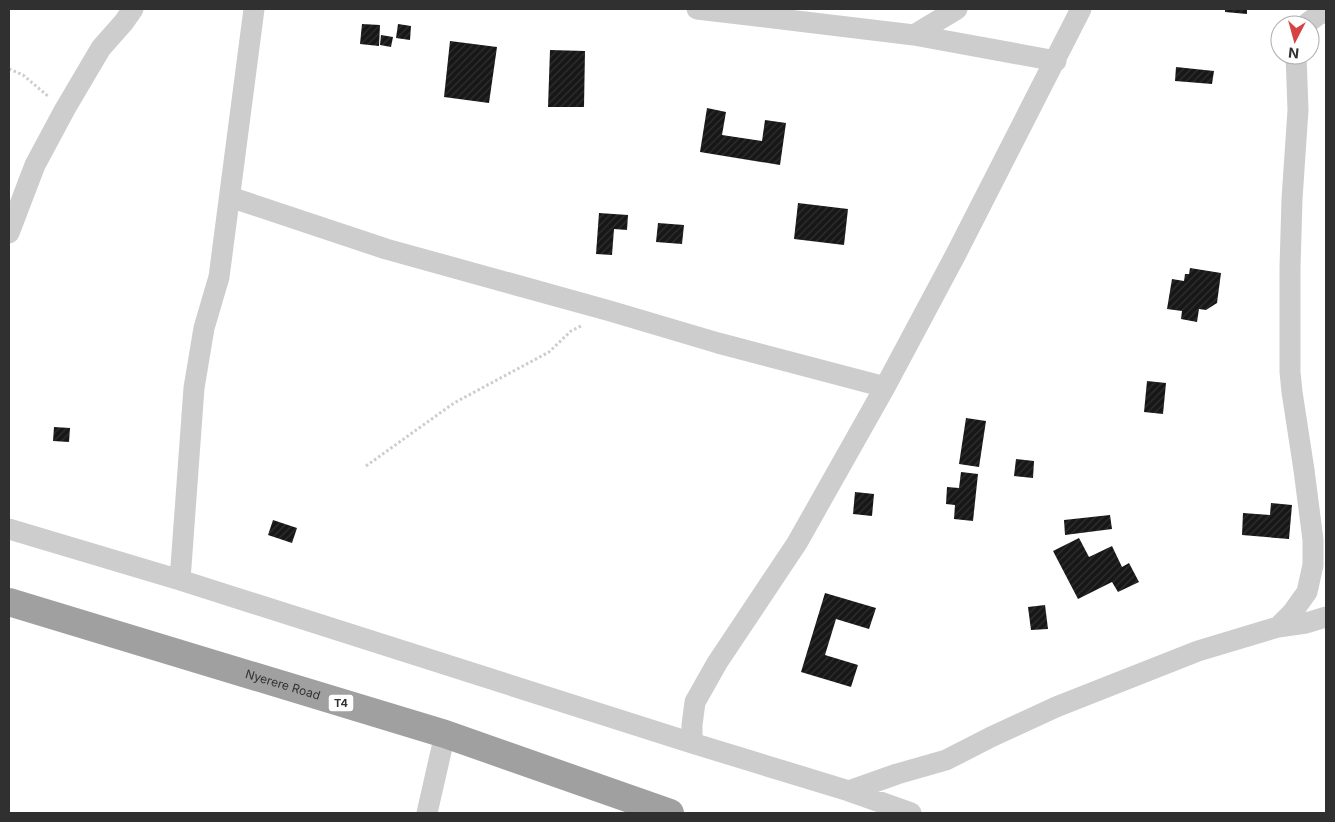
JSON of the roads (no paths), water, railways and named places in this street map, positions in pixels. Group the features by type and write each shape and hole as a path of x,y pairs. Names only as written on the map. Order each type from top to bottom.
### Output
{"highway":[{"name":"Nyerere Road","path":"9,602 445,734 670,813"}],"street":[{"path":"9,234 35,165 65,109 101,48 133,9"},
{"path":"180,580 194,388 204,328 219,277 254,9"},
{"path":"697,9 914,35 1056,61"},
{"path":"914,35 958,9"},
{"path":"692,743 695,702 712,671 797,544 956,254 1081,9"},
{"path":"1278,627 1292,613 1307,592 1313,565 1313,540 1290,372 1292,200 1298,110 1296,65"},
{"path":"230,197 386,249 718,343 884,386"},
{"path":"9,529 180,580 692,743 850,791 910,813"},
{"path":"850,791 946,760 1056,707 1189,655 1278,627 1306,623 1326,617"},
{"path":"427,813 445,734"}]}
